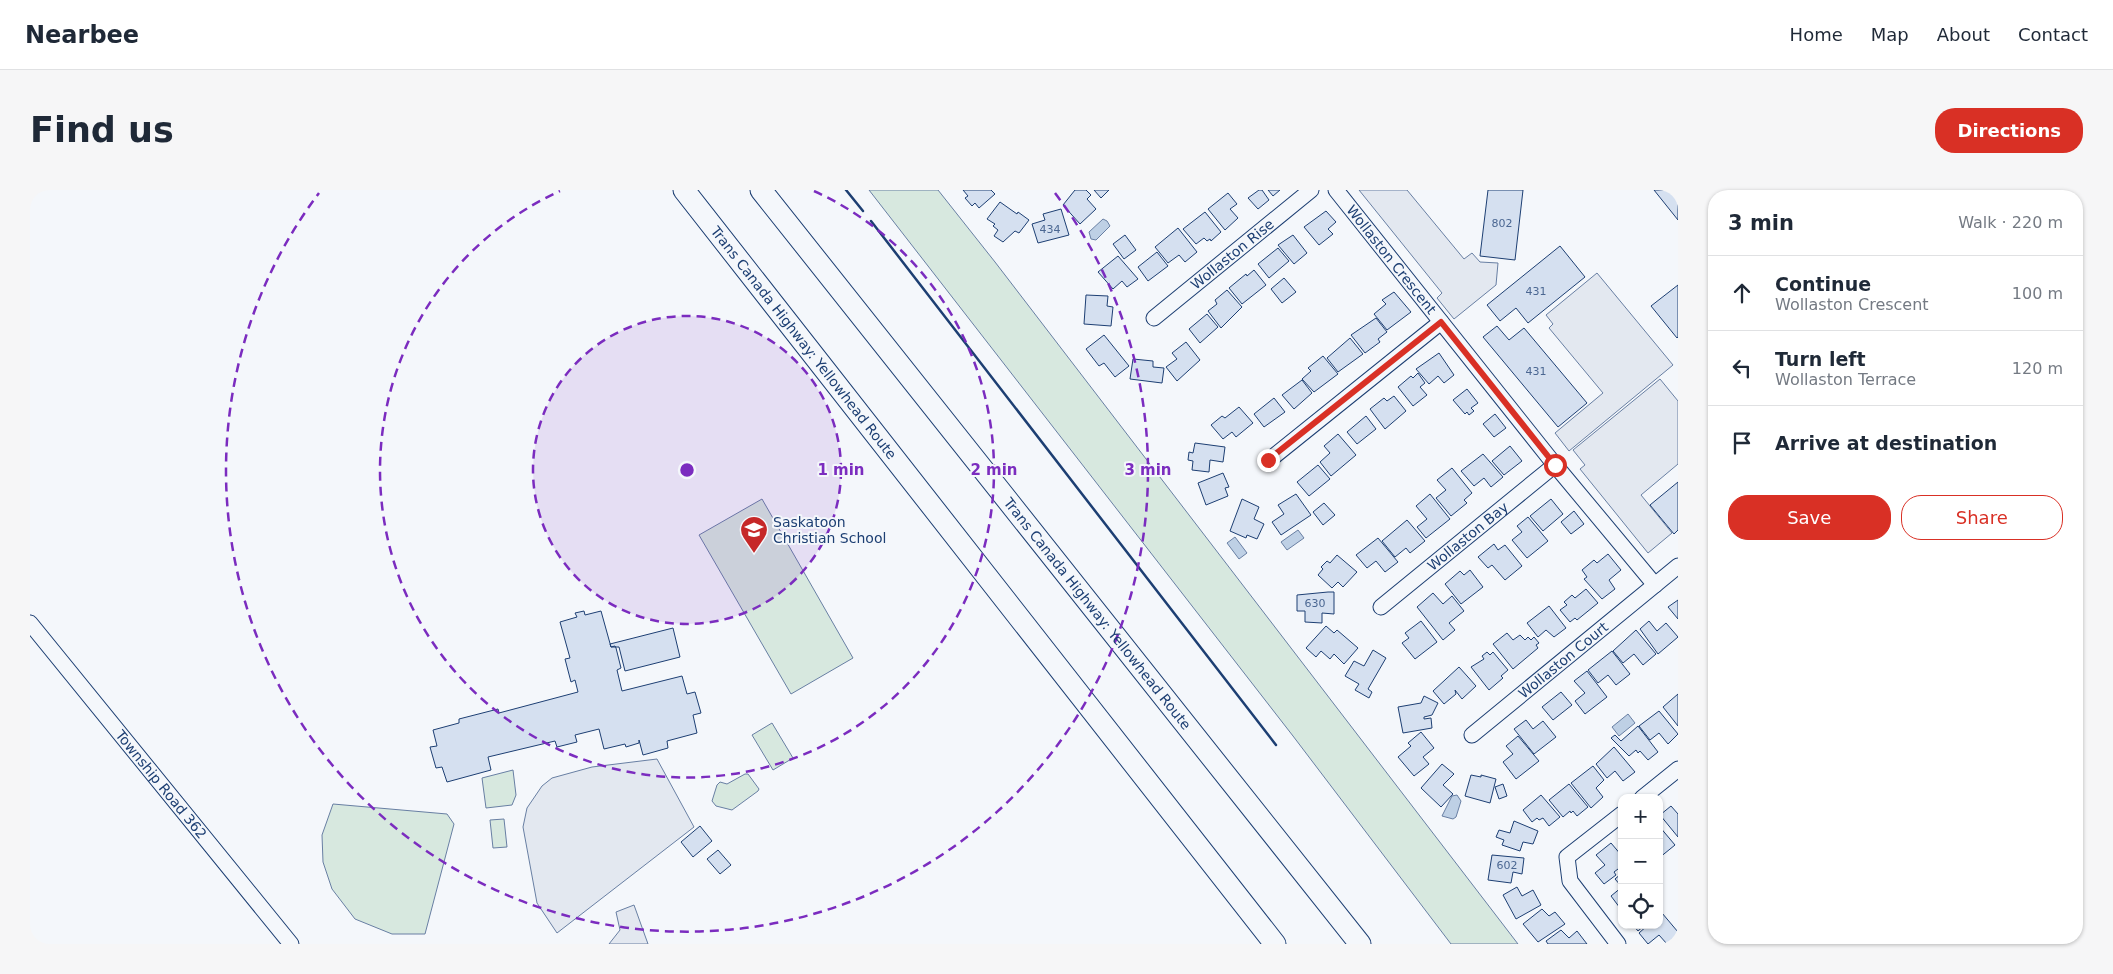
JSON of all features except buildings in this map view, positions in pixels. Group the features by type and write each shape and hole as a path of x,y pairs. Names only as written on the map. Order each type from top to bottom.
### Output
{"highway":[{"name":"Trans Canada Highway: Yellowhead Route","path":"684,190 1275,944"},
{"name":"Trans Canada Highway: Yellowhead Route","path":"761,190 1360,944"}],"street":[{"name":"Wollaston Rise","path":"1154,318 1311,190"},
{"name":"Wollaston Crescent","path":"1336,190 1555,465 1655,585"},
{"path":"1268,460 1441,322"},
{"name":"Wollaston Bay","path":"1381,607 1555,465"},
{"path":"1655,585 1678,566"},
{"name":"Wollaston Court","path":"1472,735 1655,585"},
{"name":"Township Road 362","path":"30,623 291,944"},
{"path":"1647,794 1678,769"},
{"path":"1618,817 1567,857 1570,881 1618,944"}],"shaded area":[{"path":"869,190 938,190 1518,944 1451,944 1293,736"},
{"path":"1359,190 1407,190 1464,259 1472,253 1480,262 1498,263 1496,285 1454,319 1437,298 1442,293"},
{"path":"1597,273 1673,365 1569,451 1555,433 1603,393 1549,328 1553,324 1546,315"},
{"path":"1660,379 1678,401 1678,464 1641,495 1672,533 1648,553 1580,469 1585,465 1573,450"},
{"path":"762,499 853,658 791,694 699,535"},
{"path":"772,723 793,758 773,770 752,735"},
{"path":"657,759 694,827 557,933 537,903 523,827 527,808 542,786 552,778 592,767"},
{"path":"513,770 516,795 512,805 486,808 482,778"},
{"path":"748,774 759,789 758,791 732,810 716,806 712,801 717,785 720,782 727,784"},
{"path":"333,804 447,814 454,824 425,934 392,934 355,919 332,889 323,862 322,835"},
{"path":"504,819 507,847 493,848 490,820"},
{"path":"634,905 648,944 609,944 620,930 616,912"}],"water":[{"path":"1103,219 1110,226 1096,240 1091,239 1089,232"},
{"path":"1298,530 1304,538 1287,550 1281,542"},
{"path":"1235,537 1247,553 1239,559 1227,543"},
{"path":"1628,714 1635,723 1619,736 1612,727"},
{"path":"1457,795 1461,801 1456,817 1453,819 1442,816 1452,796"}],"wall":[{"path":"846,190 863,211"},
{"path":"871,221 1276,745"}],"place":[{"name":"Saskatoon Christian School","path":"754,554"}],"route":[{"path":"1268,460 1441,322 1555,465"}]}
